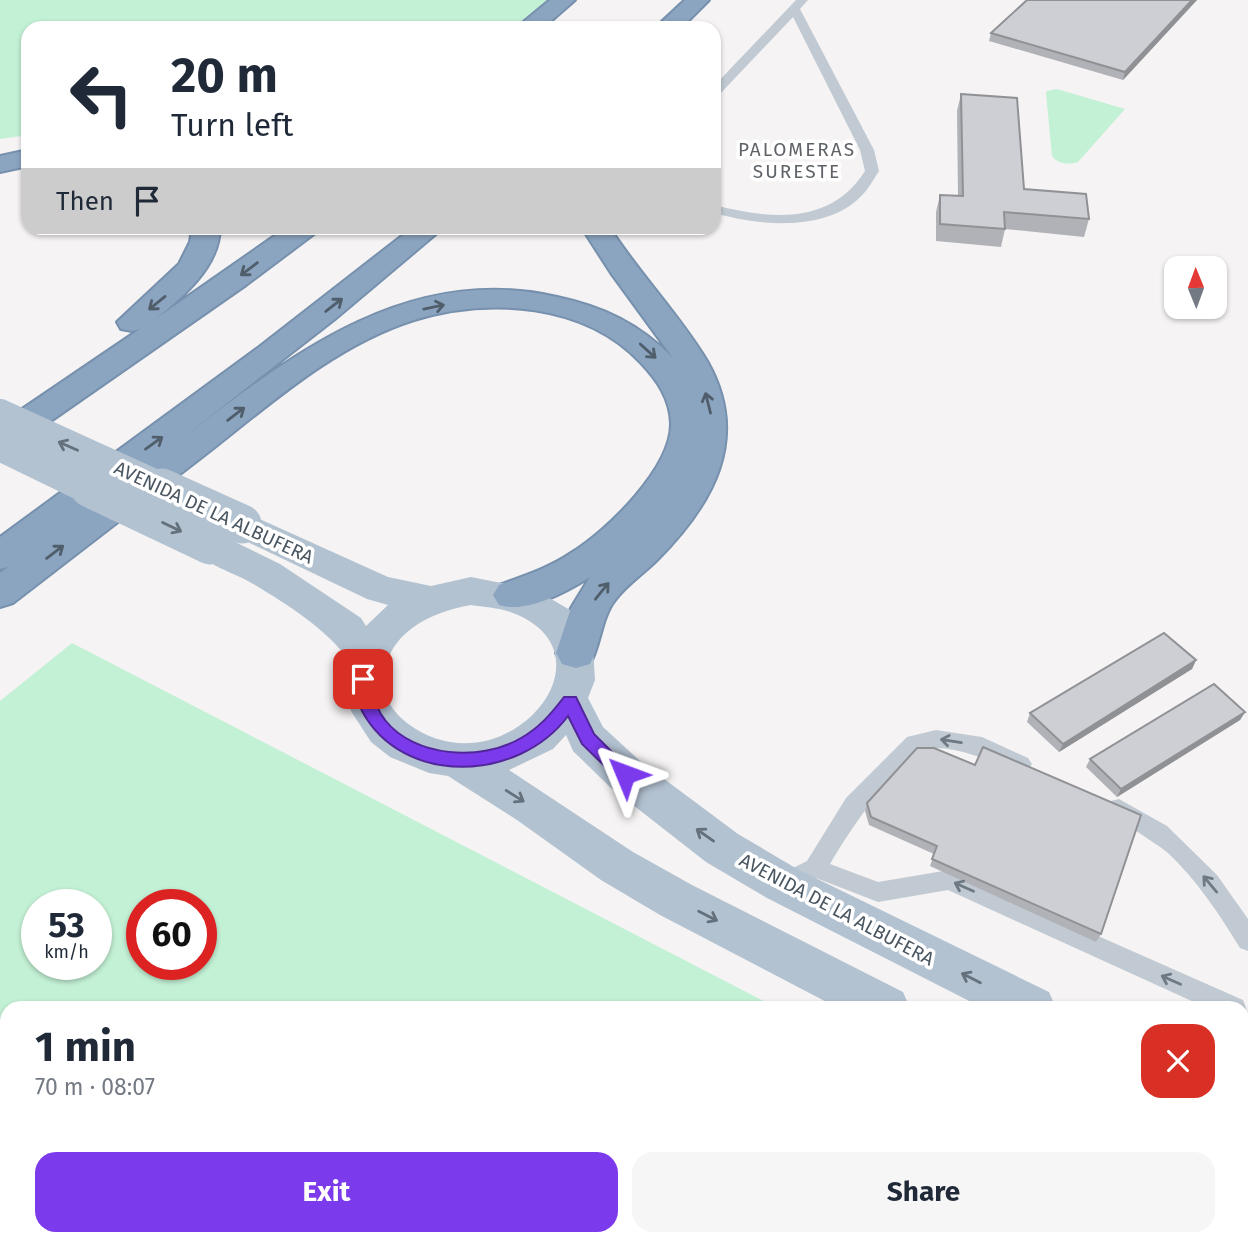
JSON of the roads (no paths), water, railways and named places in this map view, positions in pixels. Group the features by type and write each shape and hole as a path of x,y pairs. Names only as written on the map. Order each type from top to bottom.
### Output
{"highway":[{"path":"676,21 698,0"},
{"path":"542,21 575,4"},
{"path":"565,21 575,4"},
{"path":"0,153 21,148"},
{"path":"0,164 21,160"},
{"path":"0,417 170,292 191,269 206,235"},
{"path":"0,443 236,279 295,235"},
{"path":"0,556 199,410 420,235"},
{"path":"576,653 590,609 601,590 666,529 696,485 707,456 712,432 710,407 701,380 672,334 608,251 600,235"},
{"path":"0,593 268,390 362,330 402,314 439,305 507,299 574,310 605,321 633,338 660,362 677,384 686,408 687,433 680,457 657,492 596,557 554,582 512,595"}],"main road":[{"name":"AVENIDA DE LA ALBUFERA","path":"0,417 242,524 380,589 430,600"},
{"name":"AVENIDA DE LA ALBUFERA","path":"0,443 267,574 347,629 368,656"},
{"path":"471,591 512,595 535,604 553,617 568,634 576,653 577,677 570,702 551,726 525,745 492,757 457,760 426,755 399,743 379,725 366,703 363,679 368,656 392,622 430,600 471,591"},
{"name":"AVENIDA DE LA ALBUFERA","path":"570,702 588,739 625,774 712,841 799,876 1020,1001"},
{"path":"457,760 532,807 600,856 664,893 872,1001"}],"lane":[{"path":"721,86 798,4 867,150 872,171 861,190 846,203 816,214 772,219 721,212"},
{"path":"1045,775 982,746 936,739 914,743 854,805 799,876 878,892 949,880 1218,1001"},
{"path":"1096,797 1133,814 1174,846 1210,883 1248,940"}],"district":[{"name":"PALOMERAS SURESTE","path":"797,160"}]}
